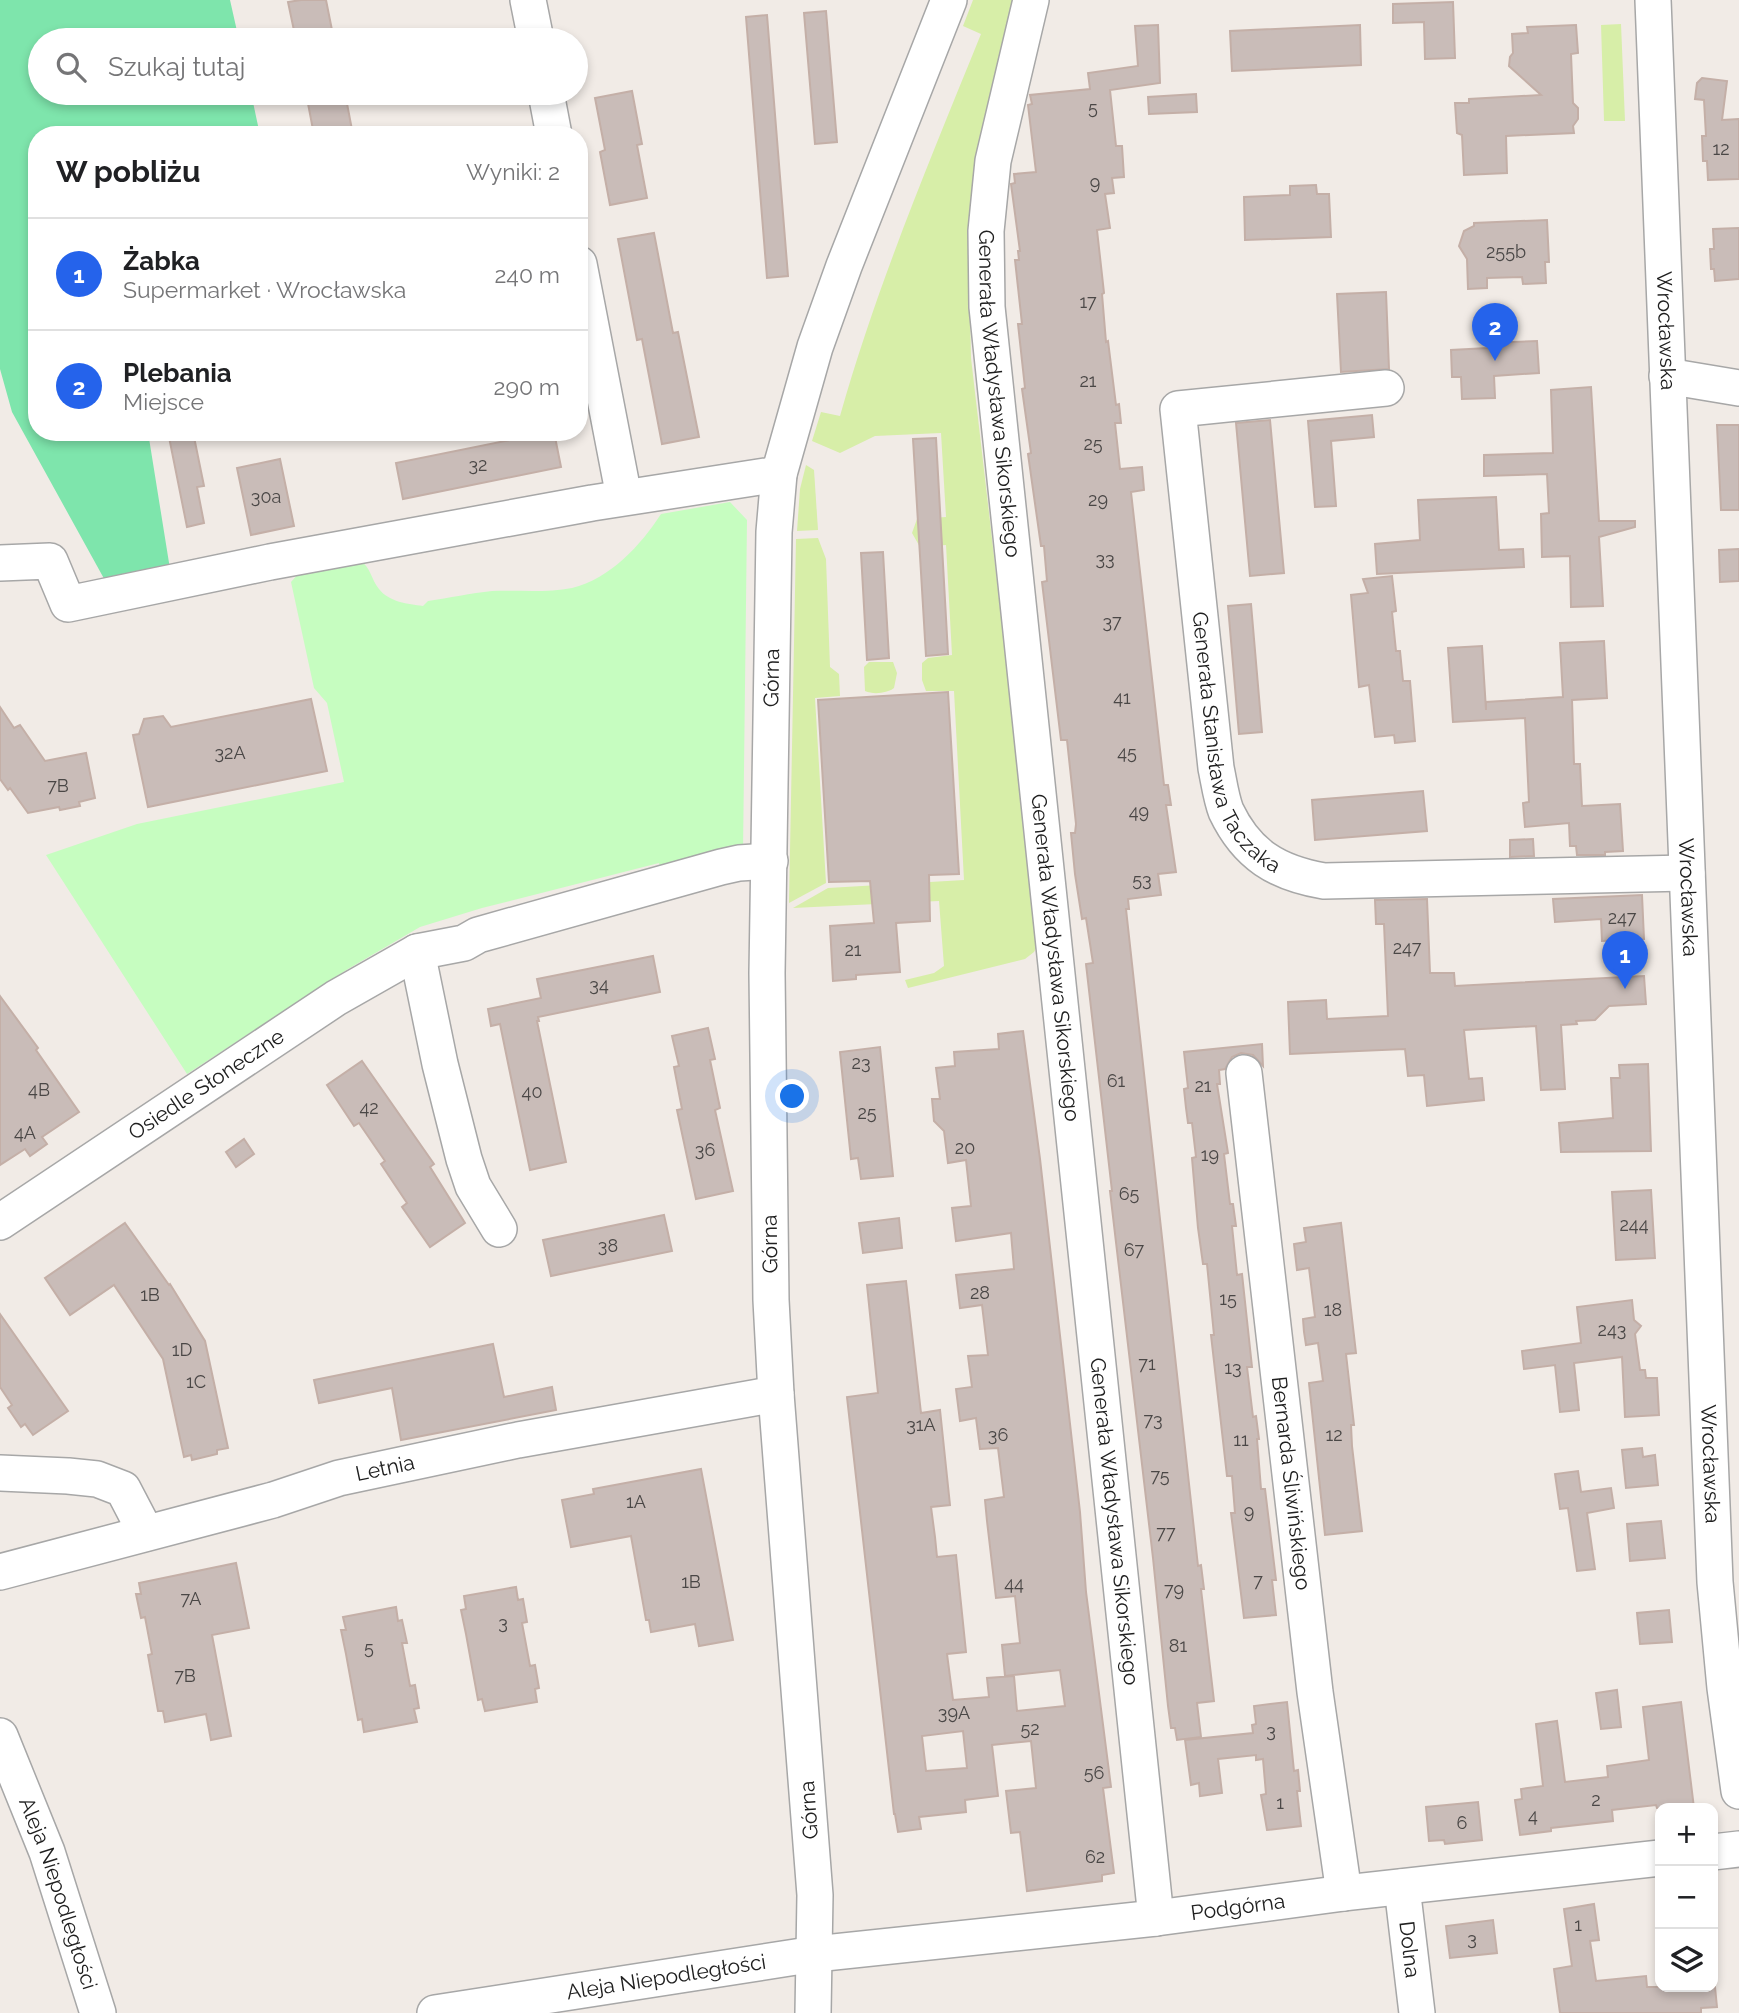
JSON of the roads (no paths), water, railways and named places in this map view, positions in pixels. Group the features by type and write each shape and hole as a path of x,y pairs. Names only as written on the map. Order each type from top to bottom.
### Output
{"street":[{"path":"528,0 534,28"},
{"path":"0,563 50,561 68,604 270,562 624,497 779,474 815,347 844,265 949,0"},
{"name":"Generała Władysława Sikorskiego","path":"1031,0 993,161 986,231 987,307 1156,1918"},
{"name":"Wrocławska","path":"1653,0 1715,1583 1725,1688 1739,1791"},
{"path":"548,105 552,126"},
{"path":"588,311 624,497"},
{"path":"1667,376 1739,388"},
{"name":"Generała Stanisława Taczaka","path":"1386,388 1178,409 1216,768 1225,809 1247,845 1276,867 1303,878 1324,881 1687,873"},
{"name":"Górna","path":"779,474 774,532 768,1189 776,1394 814,1882 813,2013"},
{"name":"Osiedle Słoneczne","path":"0,1222 336,998 417,953 464,943 478,935 721,867 769,861"},
{"path":"417,953 440,1064 464,1159 473,1186 499,1229"},
{"name":"Bernarda Śliwińskiego","path":"1244,1073 1315,1692 1344,1894"},
{"name":"Letnia","path":"0,1572 273,1500 339,1478 518,1440 776,1394"},
{"path":"0,1473 97,1479 123,1489 146,1533"},
{"name":"Aleja Niepodległości","path":"0,1736 47,1852 98,2013"},
{"path":"1718,1851 1739,1849"},
{"name":"Podgórna","path":"815,1954 1156,1918 1655,1859"},
{"name":"Dolna","path":"1402,1887 1417,2013"},
{"name":"Aleja Niepodległości","path":"435,2013 815,1954"}],"place":[{"name":"Plebania","path":"1495,361"},
{"name":"Żabka","path":"1625,989"}]}
